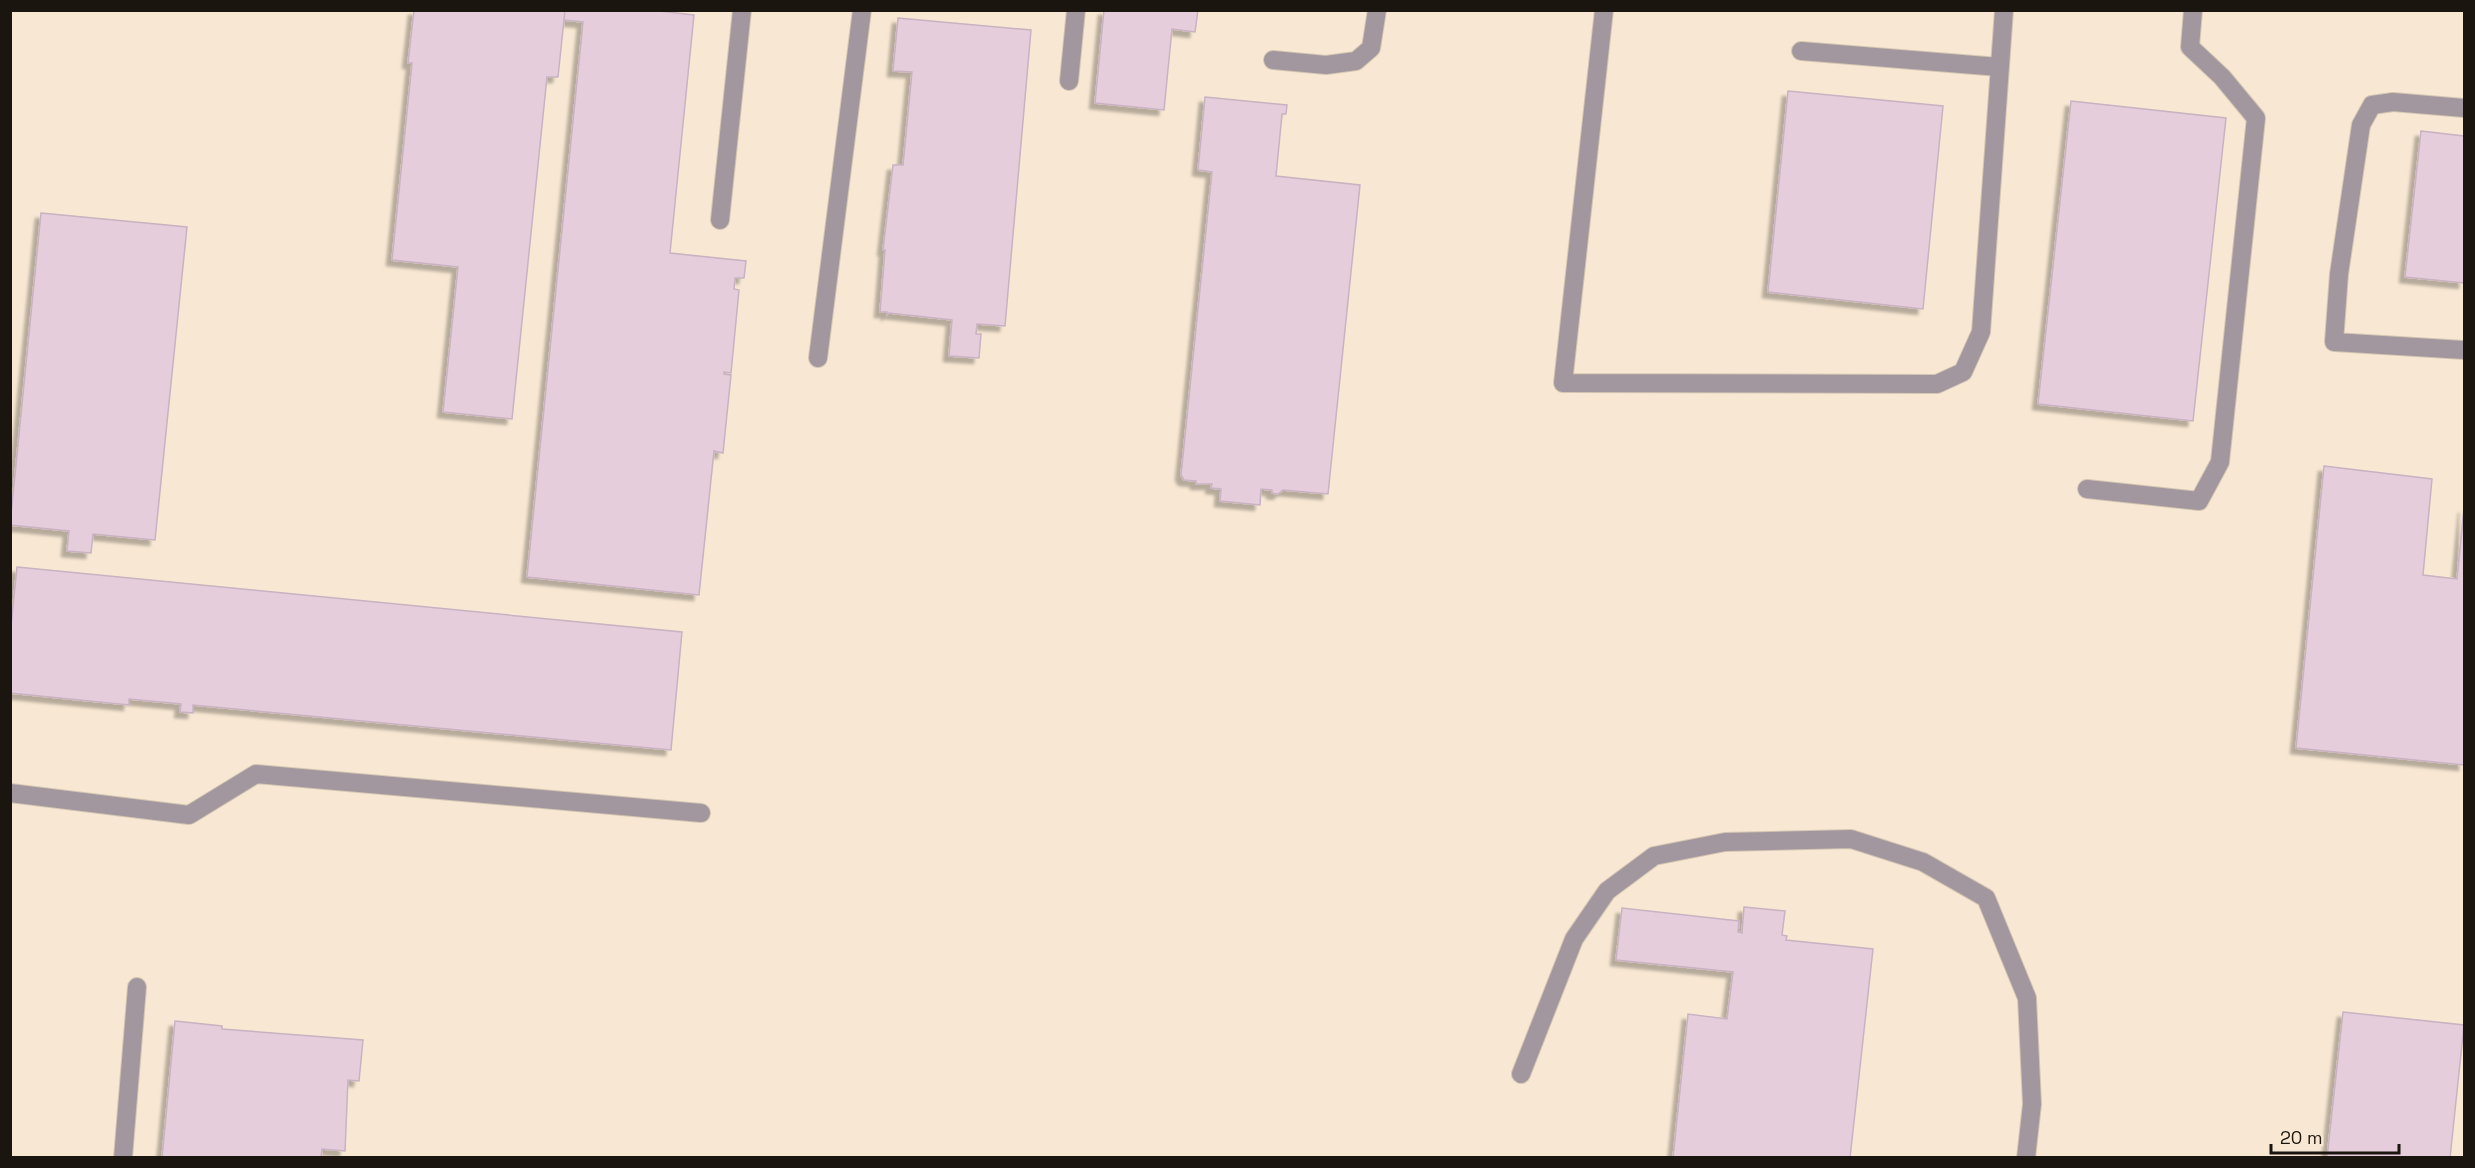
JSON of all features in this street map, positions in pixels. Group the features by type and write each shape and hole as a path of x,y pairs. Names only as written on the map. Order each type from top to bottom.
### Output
{"lane":[{"path":"720,220 742,10"},
{"path":"818,358 862,10"},
{"path":"1069,81 1076,10"},
{"path":"1273,60 1326,65 1356,61 1371,48 1377,10"},
{"path":"1604,10 1563,383 1937,384 1963,372 1981,332 2004,10"},
{"path":"2087,489 2199,501 2220,462 2256,118 2222,77 2190,46 2193,10"},
{"path":"1801,51 1999,67"},
{"path":"2464,108 2393,102 2372,105 2361,125 2339,274 2334,342 2464,350"},
{"path":"10,793 189,815 256,774 701,813"},
{"path":"1521,1074 1574,939 1607,891 1654,856 1725,842 1851,839 1923,862 1986,897 2027,998 2032,1104 2026,1158"},
{"path":"123,1158 137,987"}],"building":[{"path":"414,10 565,10 558,77 547,77 512,419 443,412 458,267 392,260 412,63 408,63"},
{"path":"565,10 650,10 694,15 670,253 746,261 744,278 735,278 734,289 739,290 731,373 724,372 724,374 731,375 723,453 714,451 699,595 527,577 583,22 564,20"},
{"path":"1104,10 1198,10 1195,32 1172,29 1164,110 1095,103"},
{"path":"898,18 1031,30 1005,326 977,324 976,334 981,334 979,358 949,356 952,320 889,313 887,315 887,312 880,312 885,250 883,250 893,165 903,165 912,72 893,71"},
{"path":"1788,91 1943,106 1923,309 1768,292"},
{"path":"1205,97 1287,105 1286,114 1282,114 1276,176 1360,185 1328,494 1283,490 1278,494 1272,493 1272,490 1261,489 1260,505 1220,501 1221,489 1211,488 1212,484 1196,484 1196,481 1184,480 1181,475 1212,172 1198,170"},
{"path":"2071,101 2226,118 2193,421 2038,404"},
{"path":"2421,131 2464,136 2464,283 2405,277"},
{"path":"41,213 187,227 155,540 93,534 91,553 67,551 69,531 10,525"},
{"path":"2324,466 2432,479 2423,575 2457,579 2464,507 2464,765 2296,748"},
{"path":"17,567 682,632 671,750 193,705 193,713 180,712 181,704 129,699 129,705 10,693 10,636"},
{"path":"1744,907 1785,911 1782,935 1787,936 1786,940 1873,949 1850,1158 1673,1158 1688,1014 1727,1019 1733,972 1616,960 1622,908 1739,921 1738,932 1742,933"},
{"path":"2343,1012 2464,1025 2450,1158 2327,1158"},
{"path":"175,1021 222,1026 222,1029 363,1040 359,1081 348,1080 345,1151 322,1149 321,1158 162,1158"}]}
